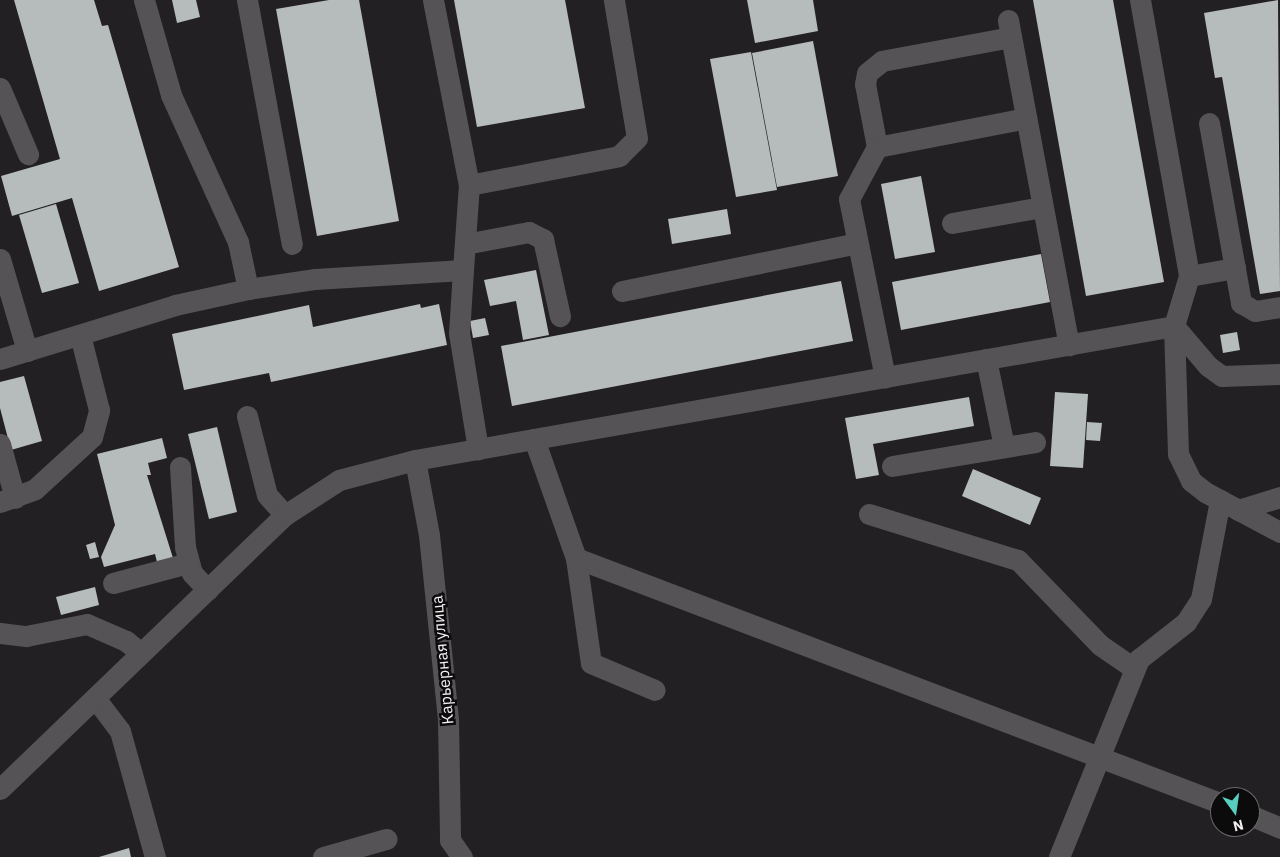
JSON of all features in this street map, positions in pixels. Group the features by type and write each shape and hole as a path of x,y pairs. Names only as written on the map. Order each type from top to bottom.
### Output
{"street":[{"path":"144,0 171,95 238,242 248,289"},
{"path":"247,0 292,244"},
{"path":"433,0 469,185 459,333 478,448"},
{"path":"469,185 619,156 629,150 637,138 637,125 614,0"},
{"path":"1143,1 1189,276 1174,326 1178,454 1191,481 1220,500 1280,532"},
{"path":"885,377 849,199 878,147 865,84 874,64 1009,28 1069,345"},
{"path":"0,88 28,154"},
{"path":"878,147 1026,118"},
{"path":"1209,123 1235,268 1246,309 1280,307"},
{"path":"952,223 1042,207"},
{"path":"465,244 529,232 543,238 560,316"},
{"path":"622,291 857,244"},
{"path":"0,260 27,351"},
{"path":"1189,276 1235,268"},
{"path":"0,359 80,334 248,289 315,279 463,270"},
{"path":"0,789 285,515 340,480 415,460 478,448 1174,326"},
{"path":"1174,326 1208,366 1222,376 1280,374"},
{"path":"0,444 8,500 35,489 92,437 98,423 100,410 80,334"},
{"path":"986,359 1004,447"},
{"path":"247,416 267,495 285,515"},
{"path":"534,439 576,558 591,663 655,690"},
{"path":"892,466 1035,442"},
{"name":"Карьерная улица","path":"415,460 429,534 448,720 450,840 462,857"},
{"path":"180,467 188,563 208,590"},
{"path":"1238,510 1280,497"},
{"path":"1059,857 1136,669 1150,646 1186,622 1201,599 1220,500"},
{"path":"869,514 1018,560 1100,645 1136,669"},
{"path":"576,558 1210,800"},
{"path":"113,583 188,563"},
{"path":"0,633 26,636 87,624 113,633 141,653"},
{"path":"94,698 120,731 155,857"},
{"path":"1260,819 1280,828"},
{"path":"324,857 386,839"}],"building":[{"path":"14,0 94,0 102,26 108,25 179,267 99,291 72,198 12,216 1,176 60,159"},
{"path":"172,0 196,0 200,17 177,23"},
{"path":"329,0 359,0 399,221 317,236 276,9"},
{"path":"454,0 565,0 585,108 477,127"},
{"path":"747,0 813,0 818,31 755,43"},
{"path":"1033,0 1113,0 1164,282 1086,296"},
{"path":"1278,0 1280,291 1260,294 1222,77 1215,78 1204,13"},
{"path":"813,41 838,176 777,187 752,53"},
{"path":"751,52 777,190 736,197 710,59"},
{"path":"921,176 935,252 895,259 881,184"},
{"path":"56,204 79,283 42,293 19,215"},
{"path":"727,209 731,234 672,244 668,219"},
{"path":"1041,254 1050,302 901,330 892,282"},
{"path":"536,270 549,335 523,340 516,301 490,306 484,280"},
{"path":"841,281 853,341 512,406 501,346"},
{"path":"420,304 421,308 439,304 447,345 271,382 269,373 184,390 172,334 309,305 313,327"},
{"path":"485,318 489,335 473,338 470,321"},
{"path":"1237,332 1240,350 1223,353 1220,335"},
{"path":"24,376 42,441 11,450 0,408 0,382"},
{"path":"1055,392 1088,394 1083,468 1050,466"},
{"path":"969,397 974,426 873,444 879,475 856,479 845,418"},
{"path":"1087,422 1102,423 1100,441 1086,440"},
{"path":"217,427 237,512 209,519 188,434"},
{"path":"162,438 167,458 148,463 151,475 147,475 173,558 157,562 155,554 104,567 101,557 115,525 97,454"},
{"path":"973,469 1041,498 1030,525 962,496"},
{"path":"95,542 99,557 90,559 86,545"},
{"path":"95,587 99,605 61,615 56,597"},
{"path":"129,848 131,857 99,857"}]}
